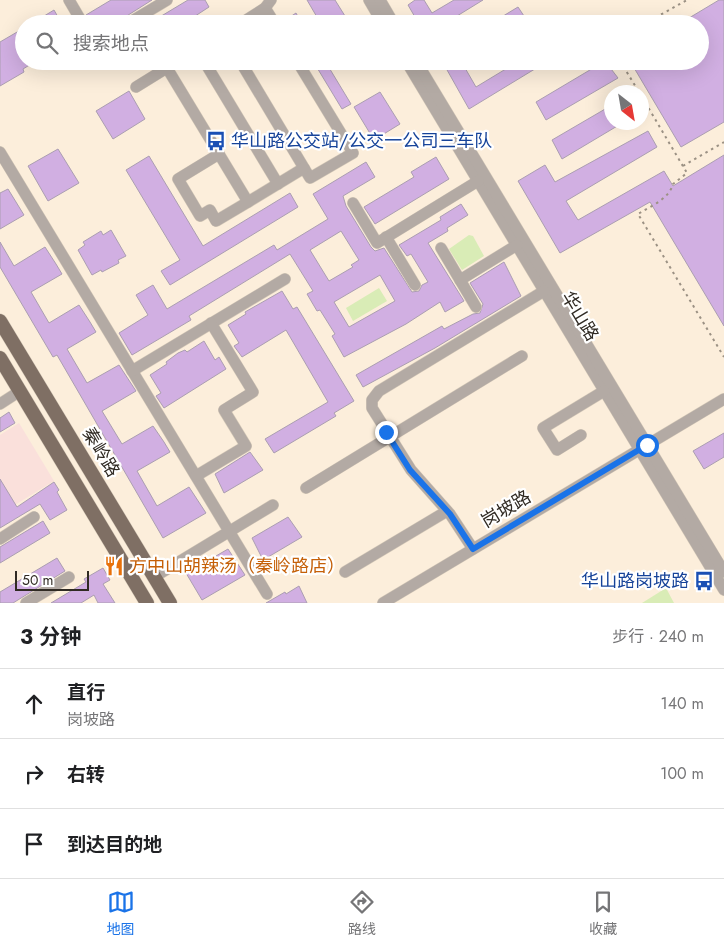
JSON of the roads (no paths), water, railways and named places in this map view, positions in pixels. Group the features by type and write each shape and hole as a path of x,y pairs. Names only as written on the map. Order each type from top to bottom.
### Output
{"main road":[{"name":"秦岭路","path":"0,321 170,603"},
{"path":"0,358 147,603"}],"street":[{"path":"142,15 167,0"},
{"path":"369,0 378,15"},
{"path":"380,0 389,15"},
{"path":"73,1 79,15"},
{"path":"253,15 268,4"},
{"path":"136,86 164,70"},
{"path":"168,70 248,202"},
{"path":"209,70 278,184"},
{"path":"245,70 310,178 353,152 303,70"},
{"name":"华山路","path":"411,70 604,391 643,447 724,572"},
{"name":"华山路","path":"421,70 643,447 724,590"},
{"path":"0,152 268,594"},
{"path":"219,154 178,179 200,216 210,210 216,221 304,168"},
{"path":"353,203 377,243 478,181"},
{"path":"386,237 415,285"},
{"path":"460,280 517,245"},
{"path":"441,248 476,307"},
{"path":"132,371 285,279"},
{"path":"473,549 447,510 410,470 372,408 372,400 379,391 544,291"},
{"path":"196,476 246,446 224,410 253,392 211,323"},
{"path":"306,488 522,356"},
{"path":"0,404 20,391"},
{"path":"582,435 557,450 543,428 604,391"},
{"name":"岗坡路","path":"383,603 724,399"},
{"path":"154,577 274,506"},
{"path":"345,572 447,510"},
{"path":"0,539 34,518"},
{"path":"26,603 69,577"}],"place":[{"name":"华山路公交站/公交一公司三车队","path":"216,141"},
{"name":"方中山胡辣汤（秦岭路店）","path":"114,566"},
{"name":"华山路岗坡路","path":"704,581"}]}
